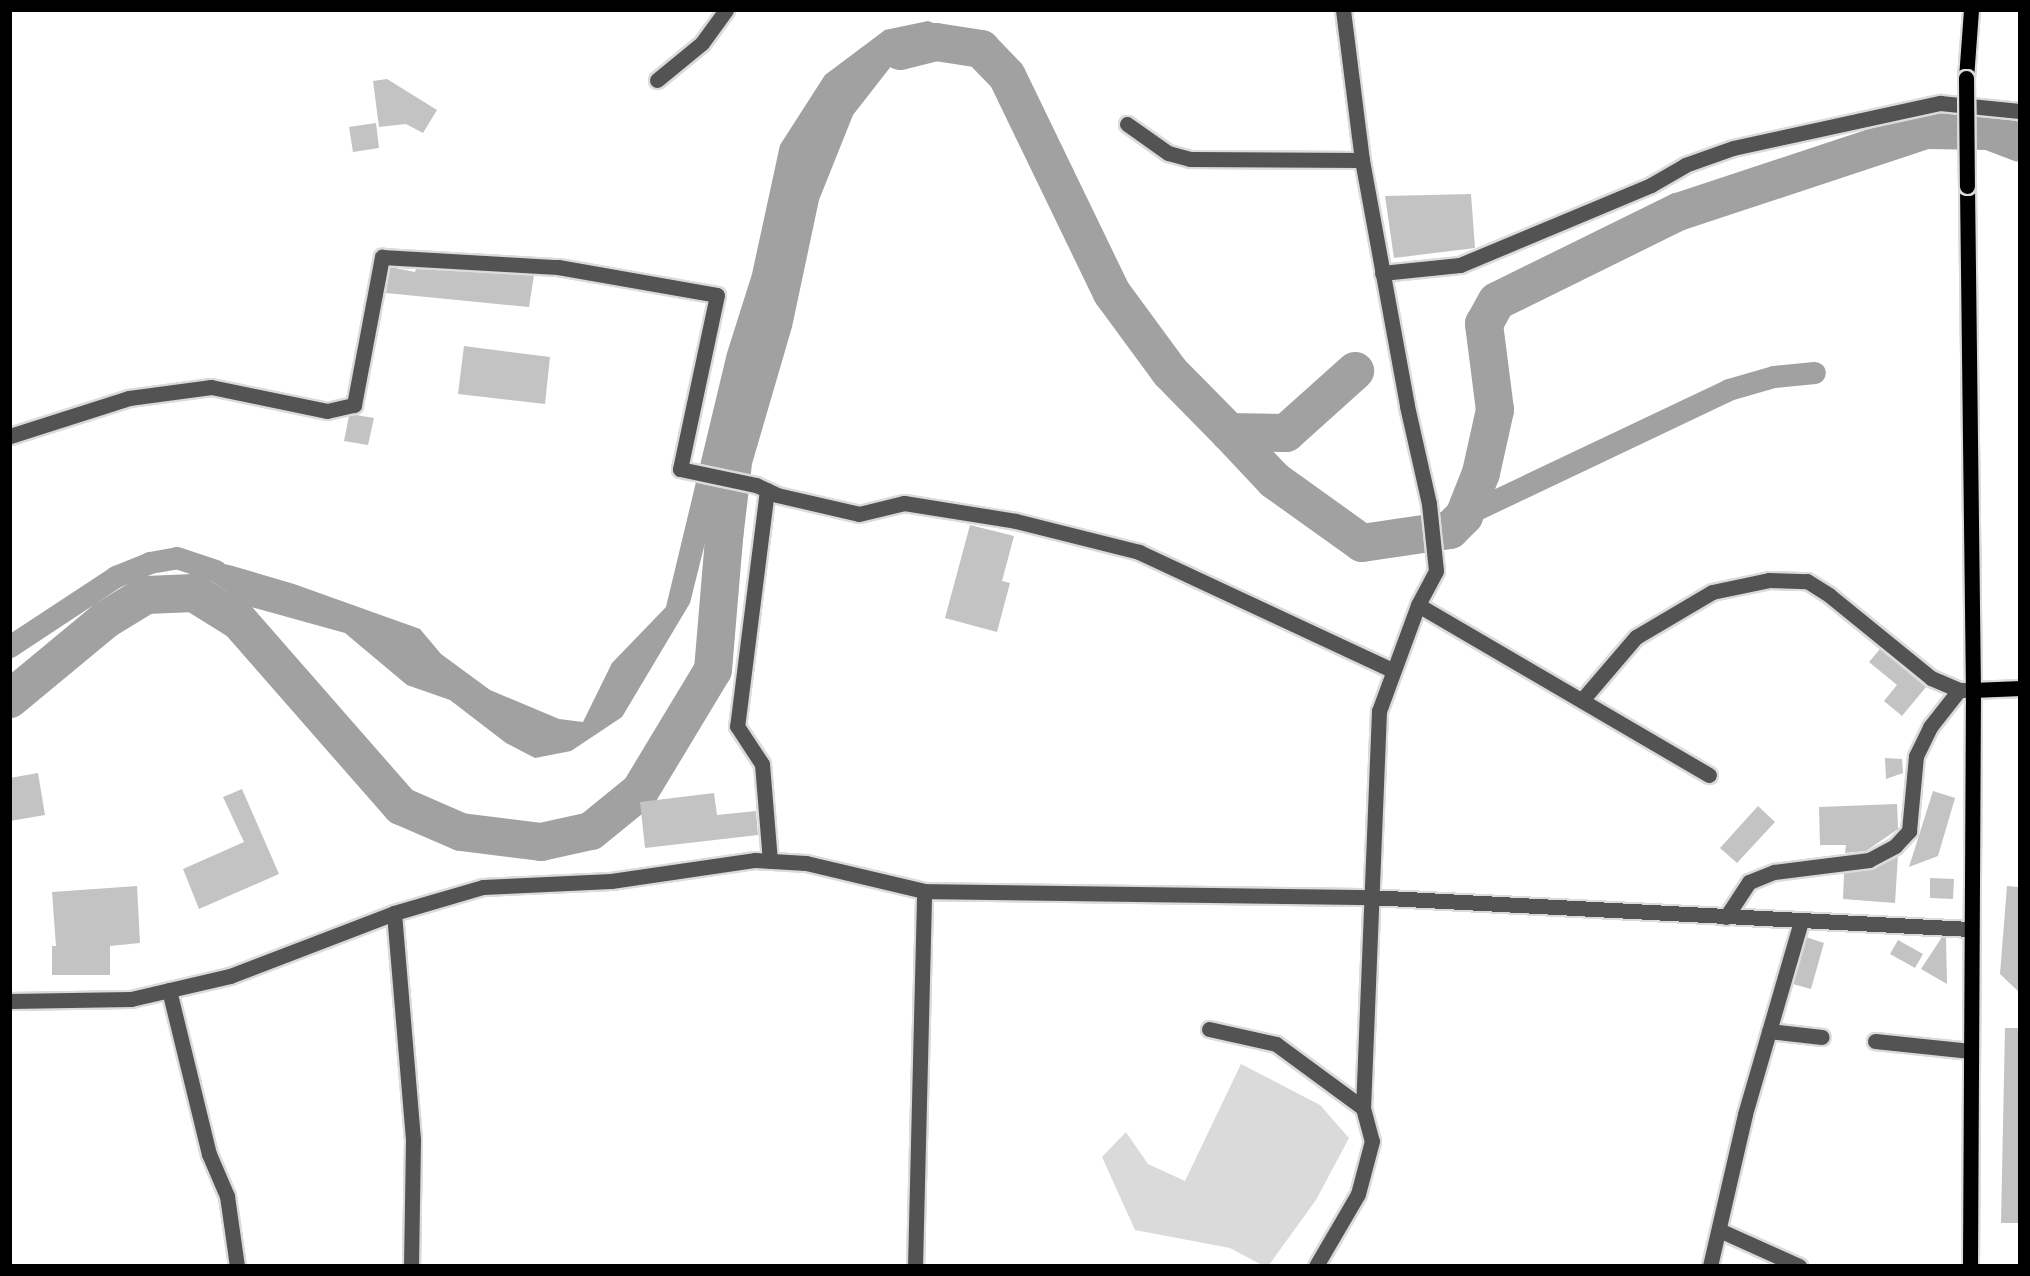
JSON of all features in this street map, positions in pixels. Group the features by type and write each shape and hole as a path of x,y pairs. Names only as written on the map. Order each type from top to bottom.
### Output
{"main road":[{"path":"1970,1266 1970,929 1966,690 1966,78 1971,10"},
{"path":"1966,690 2019,688"}],"street":[{"path":"657,80 702,43 726,10"},
{"path":"1316,1266 1358,1194 1372,1141 1363,1108 1369,897 1379,711 1392,670 1418,604 1436,571 1429,504 1407,406 1362,160 1343,10"},
{"path":"1382,273 1460,265 1651,185 1686,165 1733,148 1940,103 2019,111"},
{"path":"1127,124 1168,153 1190,159 1362,160"},
{"path":"10,436 129,398 211,387 327,411 354,405 382,257 456,259 558,267 717,295 680,469 761,487 859,514 904,503 1016,521 1139,552 1392,670"},
{"path":"761,487 737,726 762,764 770,861"},
{"path":"1582,700 1636,637 1712,592 1769,580 1807,581 1830,595 1931,678 1966,690 1930,727 1916,756 1909,831 1894,846 1869,860 1774,872 1749,882 1726,917"},
{"path":"1418,604 1708,775"},
{"path":"10,1001 131,999 230,976 394,913 483,887 611,881 770,861 806,863 924,891 1369,897 1970,929"},
{"path":"915,1266 924,891"},
{"path":"394,913 413,1140 411,1266"},
{"path":"1710,1266 1745,1114 1800,921"},
{"path":"169,990 209,1154 227,1197 237,1266"},
{"path":"1209,1029 1276,1044 1363,1108"},
{"path":"1769,1031 1822,1036"},
{"path":"1875,1041 1970,1051"},
{"path":"1719,1230 1799,1266"}],"shaded area":[{"path":"928,21 959,32 941,57 892,65 853,115 819,200 792,327 752,464 742,547 707,535 690,603 622,717 571,751 535,758 506,743 450,700 407,685 345,633 251,607 188,566 190,556 233,566 294,584 420,629 441,654 490,690 559,719 583,722 612,663 666,607 727,353 752,274 780,145 825,75 885,30"},
{"path":"1241,1064 1320,1105 1349,1138 1316,1200 1269,1265 1262,1265 1230,1248 1135,1230 1102,1157 1126,1132 1148,1164 1185,1181"}],"building":[{"path":"387,79 437,110 423,133 406,124 379,127 373,81"},
{"path":"376,123 379,148 353,152 349,127"},
{"path":"1471,194 1475,248 1394,258 1385,196"},
{"path":"390,267 415,272 416,269 534,275 529,307 386,293"},
{"path":"464,346 550,357 545,404 458,394"},
{"path":"349,416 374,418 368,445 344,441"},
{"path":"970,525 1014,536 1002,581 1010,583 997,632 945,618"},
{"path":"1880,649 1926,687 1902,716 1884,701 1897,685 1869,662"},
{"path":"1885,758 1902,759 1903,773 1886,779"},
{"path":"38,773 45,815 10,821 10,778"},
{"path":"242,789 279,874 199,909 183,869 244,842 223,797"},
{"path":"1933,791 1955,798 1938,856 1909,867"},
{"path":"714,793 717,815 756,811 758,835 645,848 640,802"},
{"path":"1897,804 1898,829 1866,851 1845,853 1846,845 1820,845 1819,807"},
{"path":"1758,806 1775,822 1737,863 1720,848"},
{"path":"1898,855 1895,903 1843,899 1844,873 1873,869"},
{"path":"1930,878 1954,879 1953,899 1930,898"},
{"path":"137,886 140,943 110,946 110,975 52,975 52,946 56,946 52,892"},
{"path":"2007,886 2019,887 2019,992 2000,974"},
{"path":"1806,937 1824,943 1811,989 1793,984"},
{"path":"1942,937 1946,938 1947,984 1921,969"},
{"path":"1898,940 1923,954 1915,968 1890,954"},
{"path":"2005,1028 2019,1028 2019,1223 2001,1223"}],"waterway":[{"path":"900,51 936,42 981,49 1007,76 1112,293 1170,372 1229,432 1286,433 1355,371"},
{"path":"1229,432 1274,480 1362,543 1450,530 1464,516 1481,473 1495,410 1484,324 1497,301 1678,212 1926,130 1989,131 2020,143"},
{"path":"1464,516 1729,390 1774,377 1815,373"},
{"path":"10,699 105,620 146,595 194,593 239,621 401,806 461,832 541,842 591,831 640,791 713,670 728,491"},
{"path":"10,647 116,577 150,563 177,558 216,571"}]}
